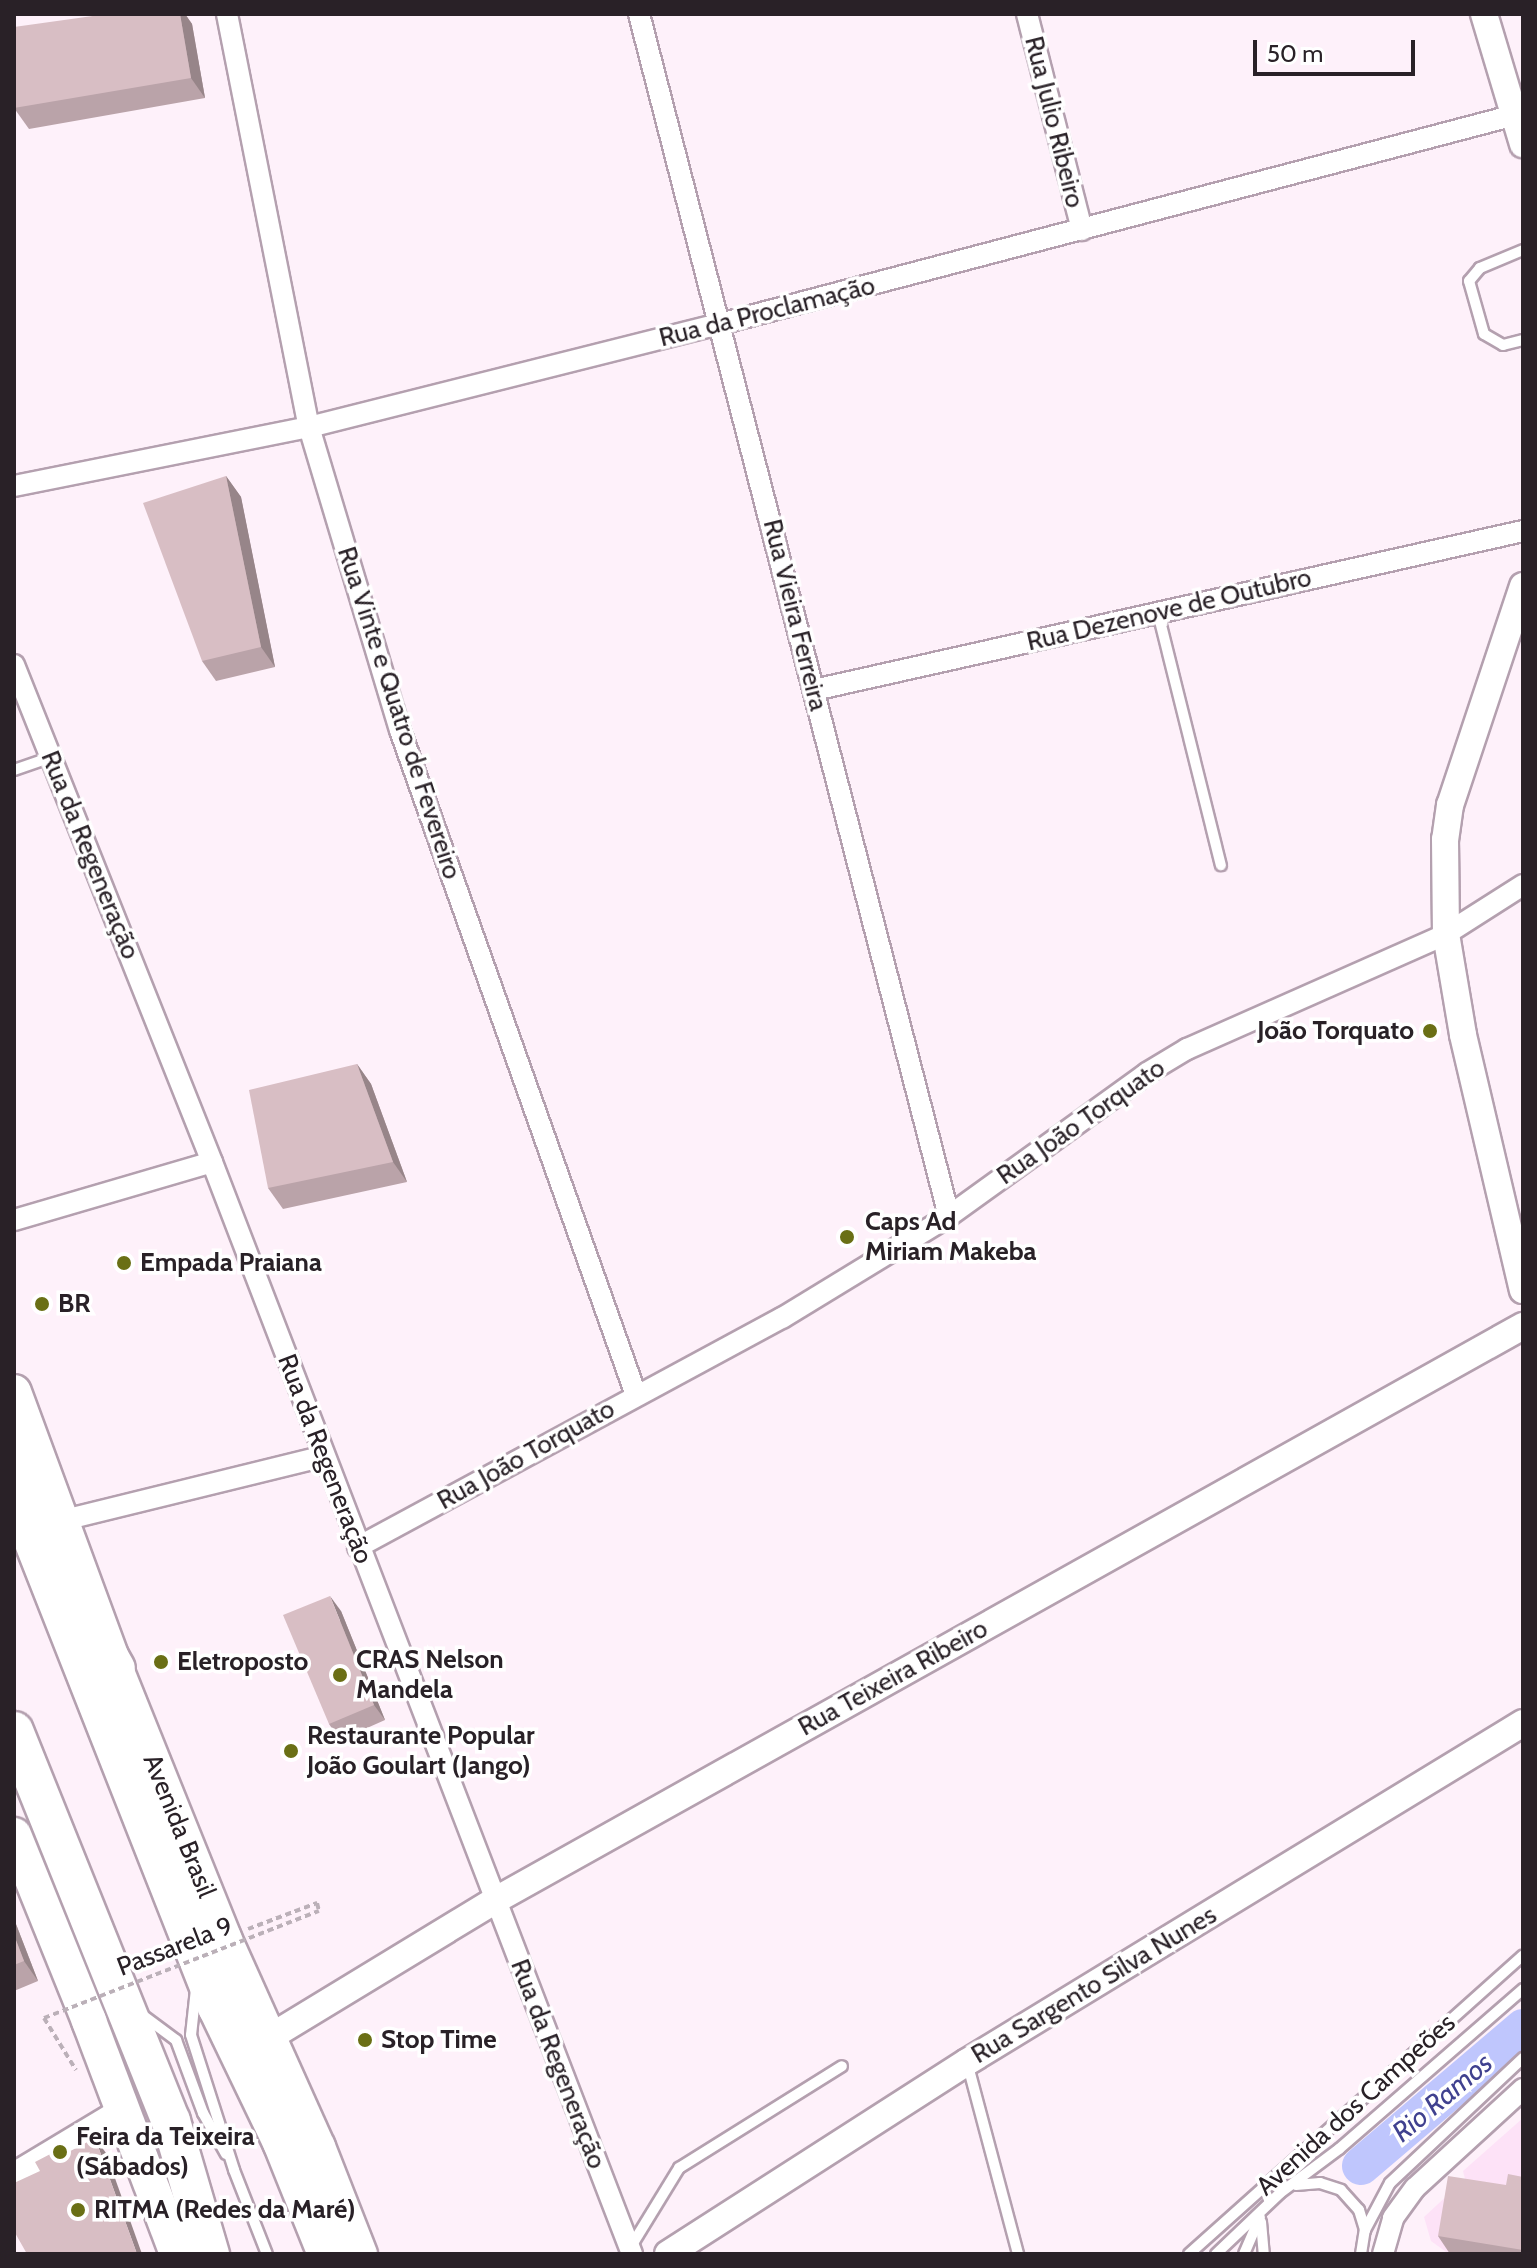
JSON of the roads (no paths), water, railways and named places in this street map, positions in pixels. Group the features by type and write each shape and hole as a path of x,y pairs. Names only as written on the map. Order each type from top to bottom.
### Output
{"highway":[{"name":"Avenida Brasil","path":"14,1392 116,1669 212,1950 247,2073 282,2142 327,2254"},
{"path":"14,1445 78,1601 116,1669"},
{"name":"Avenida Brasil","path":"14,1492 212,1950 267,2039 318,2147 360,2254"},
{"path":"14,1731 117,1995 171,2121 210,2254"},
{"path":"14,1835 177,2254"}],"street":[{"name":"Rua Vinte e Quatro de Fevereiro","path":"227,14 309,427 400,730 636,1395"},
{"name":"Rua Vieira Ferreira","path":"639,14 949,1216"},
{"name":"Rua Julio Ribeiro","path":"1027,14 1082,230"},
{"path":"1484,14 1523,144"},
{"name":"Rua da Proclamação","path":"14,486 309,427 720,324 1515,115"},
{"name":"Rua Dezenove de Outubro","path":"814,690 1523,531"},
{"path":"1523,586 1450,805 1445,839 1446,934 1463,1035 1523,1290"},
{"name":"Rua da Regeneração","path":"14,665 212,1162 631,2251"},
{"name":"Rua João Torquato","path":"358,1547 782,1318 949,1216 1147,1073 1187,1049 1446,934 1523,885"},
{"path":"14,1220 212,1162"},
{"name":"Rua Teixeira Ribeiro","path":"267,2039 494,1901 1523,1326"},
{"path":"60,1521 324,1456"},
{"name":"Rua Sargento Silva Nunes","path":"668,2254 967,2062 1523,1723"},
{"path":"1383,2254 1393,2218 1415,2188 1523,2089"},
{"path":"14,2176 122,2111"}],"lane":[{"path":"1523,250 1480,268 1469,281 1484,334 1503,345 1523,340"},
{"path":"1158,613 1221,865"},
{"path":"14,770 51,757"},
{"path":"212,1950 191,2035 217,2106 234,2170"},
{"name":"Avenida dos Campeões","path":"1189,2254 1523,1955"},
{"path":"1216,2254 1286,2189 1339,2149 1523,1989"},
{"path":"117,1995 176,2040 203,2113 234,2170 267,2254"},
{"path":"1361,2254 1365,2230 1379,2200 1400,2171 1523,2058"},
{"path":"967,2062 1018,2254"},
{"path":"631,2251 679,2168 842,2066"},
{"path":"1286,2189 1310,2182 1336,2187 1355,2204 1365,2230"},
{"path":"1244,2254 1258,2220 1271,2202"},
{"path":"1264,2254 1261,2225 1271,2202"}],"waterway":[{"name":"Rio Ramos","path":"1361,2166 1523,2028"}],"place":[{"name":"João Torquato","path":"1430,1031"},
{"name":"Caps Ad Miriam Makeba","path":"847,1237"},
{"name":"Empada Praiana","path":"124,1263"},
{"name":"BR","path":"42,1304"},
{"name":"Eletroposto","path":"161,1662"},
{"name":"CRAS Nelson Mandela","path":"340,1675"},
{"name":"Restaurante Popular João Goulart (Jango)","path":"291,1751"},
{"name":"Stop Time","path":"365,2040"},
{"name":"Feira da Teixeira (Sábados)","path":"60,2152"},
{"name":"RITMA (Redes da Maré)","path":"78,2210"}]}
